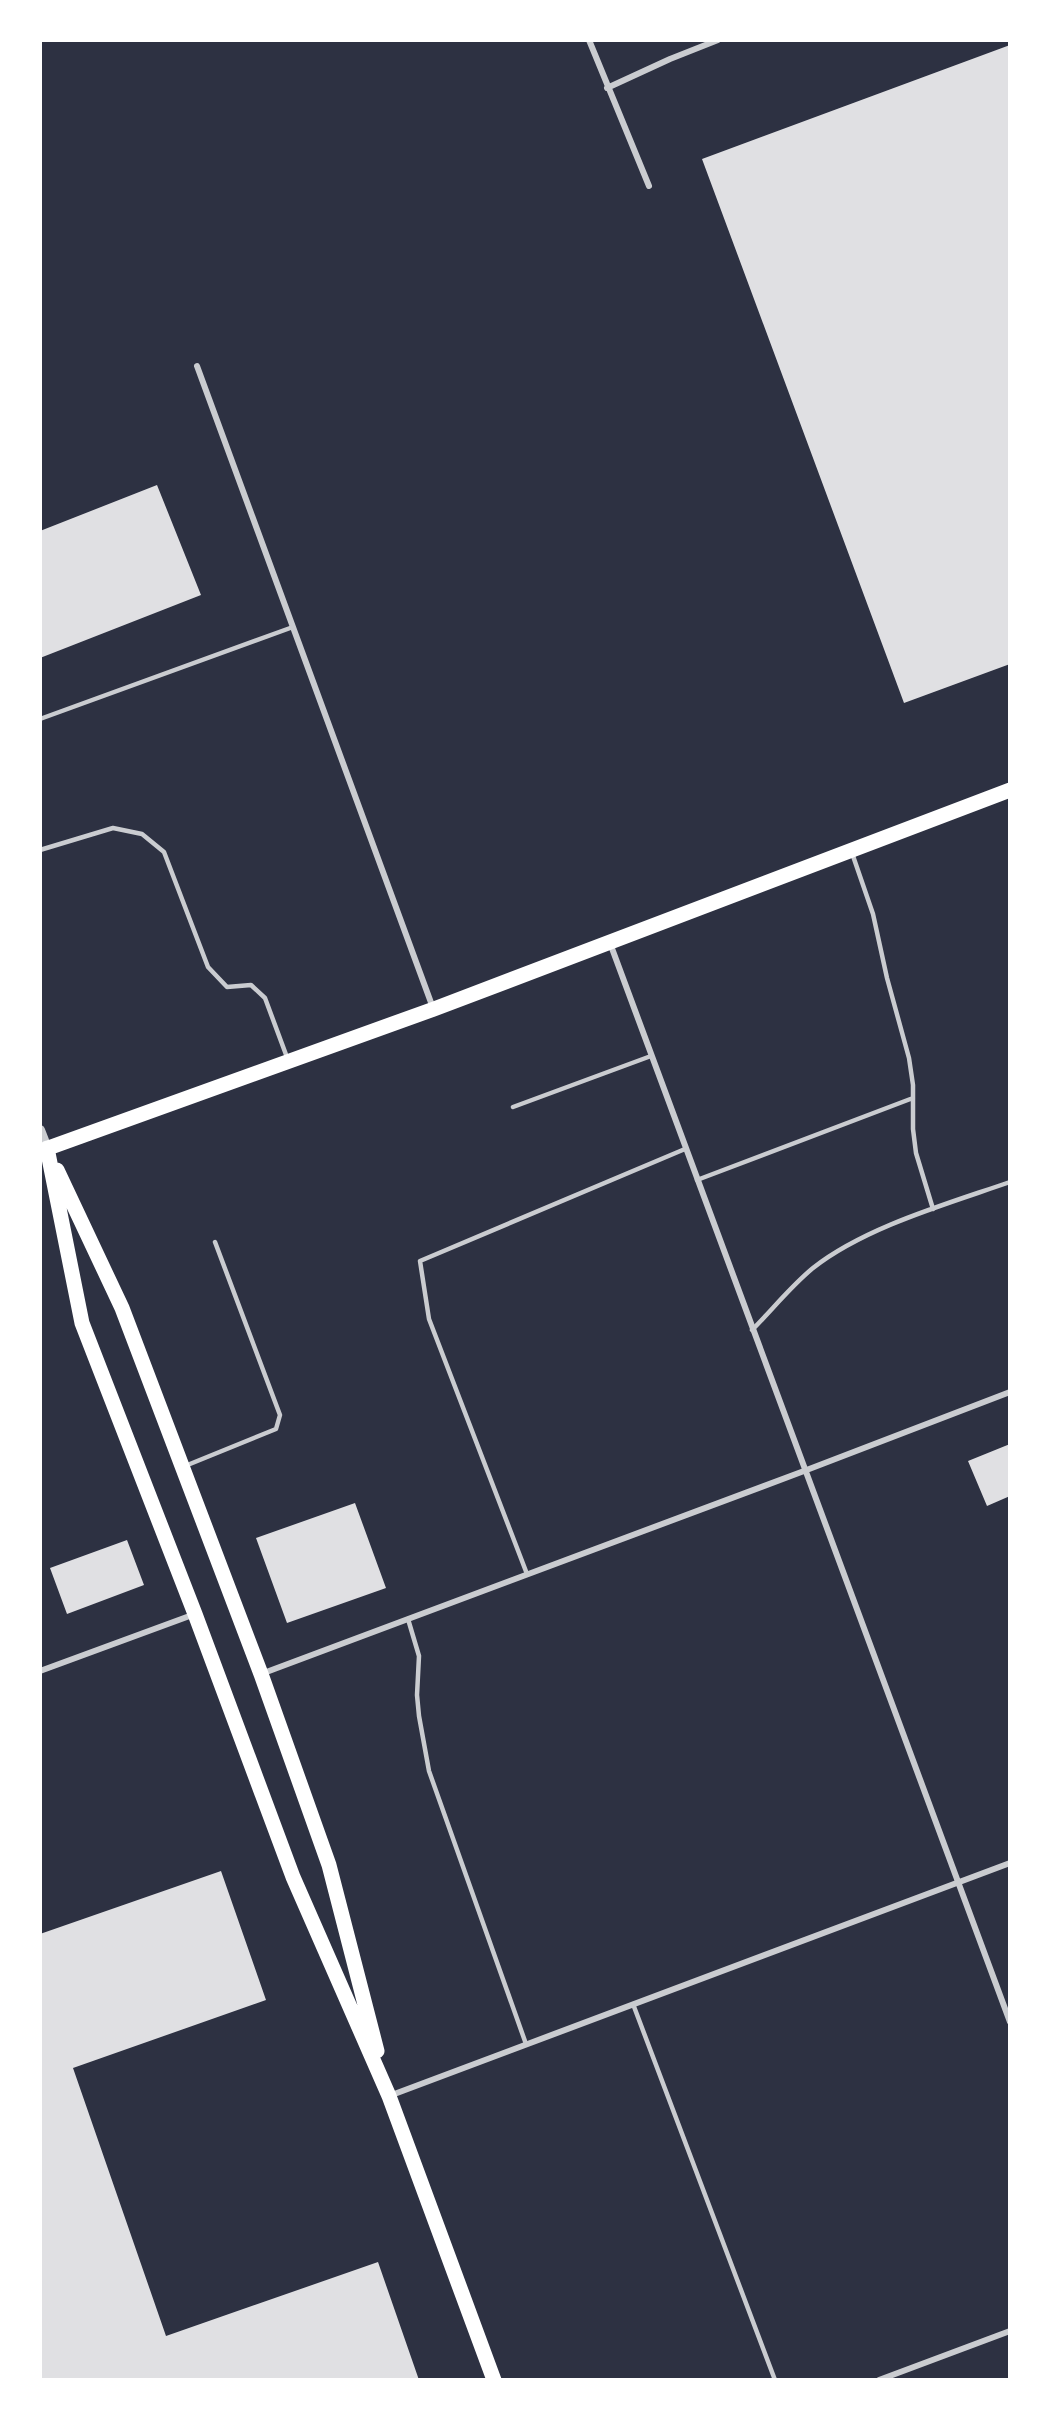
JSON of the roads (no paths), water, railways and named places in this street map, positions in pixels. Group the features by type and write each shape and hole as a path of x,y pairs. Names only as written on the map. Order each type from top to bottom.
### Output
{"main road":[{"path":"44,1149 434,1009 1010,790"},
{"path":"44,1149 122,1308 261,1674 329,1865 389,2096"},
{"path":"44,1149 82,1323 195,1614 293,1877 389,2096 494,2379"}],"street":[{"path":"589,40 649,186"},
{"path":"607,88 718,40"},
{"path":"197,366 434,1009"},
{"path":"609,942 1010,2022"},
{"path":"40,1130 44,1149"},
{"path":"261,1674 1010,1392"},
{"path":"40,1671 195,1614"},
{"path":"389,2096 1010,1863"},
{"path":"879,2379 1010,2331"}],"lane":[{"path":"40,719 293,627"},
{"path":"40,850 113,828 142,834 164,852 208,967 227,987 251,985 265,998 289,1061"},
{"path":"851,851 873,914 886,978 909,1058 914,1085 913,1130 916,1153 933,1209"},
{"path":"513,1107 651,1056"},
{"path":"697,1180 913,1098"},
{"path":"527,1574 429,1319 420,1261 685,1149"},
{"path":"752,1330 813,1268 864,1238 933,1209 1010,1182"},
{"path":"182,1467 276,1429 280,1415 215,1242"},
{"path":"408,1619 419,1656 417,1695 429,1771 526,2044"},
{"path":"633,2004 775,2379"}]}
